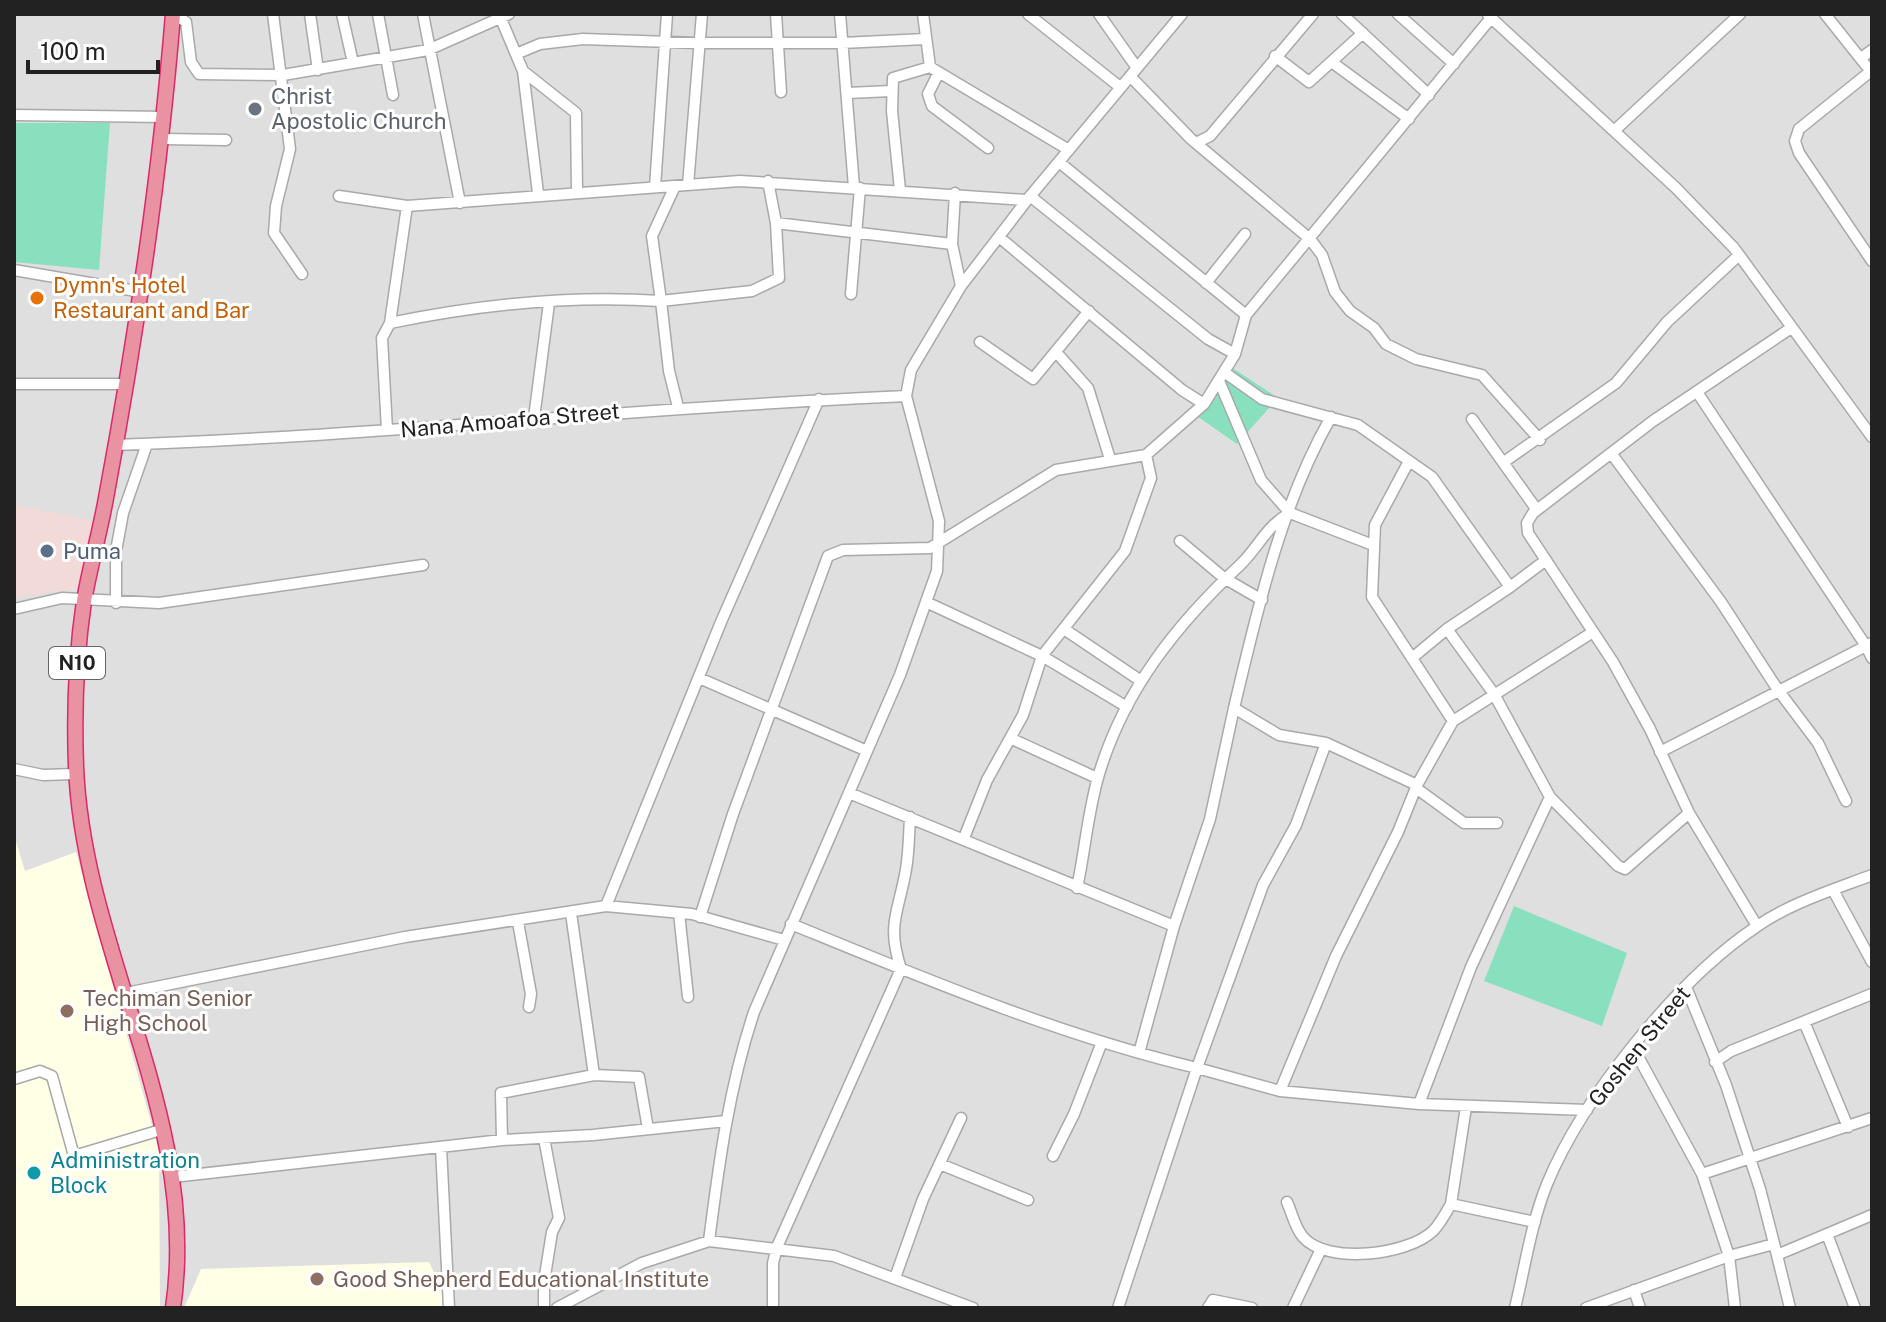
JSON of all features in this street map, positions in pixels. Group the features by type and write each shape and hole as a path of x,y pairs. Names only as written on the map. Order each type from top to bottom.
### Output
{"highway":[{"name":"N10","path":"173,14 163,139 142,292 85,597 77,670 76,774 94,882 164,1129 173,1177 176,1258 173,1308"}],"street":[{"path":"173,14 186,22 191,62 199,74 283,75 428,50 503,15 523,71 538,193"},
{"path":"273,14 290,149 276,206 274,233 302,274"},
{"path":"310,14 318,70"},
{"path":"342,14 353,63"},
{"path":"378,14 393,95"},
{"path":"423,14 460,203"},
{"path":"655,187 667,14"},
{"path":"688,185 702,14"},
{"path":"776,14 781,92"},
{"path":"840,14 857,188 851,294"},
{"path":"923,14 925,39 934,71 928,94 932,106 988,148"},
{"path":"1099,14 1133,72 1191,139 1310,239 1322,255 1335,292 1350,311 1374,328 1386,344 1416,359 1482,375 1540,440"},
{"path":"709,1241 726,1121 747,1032 867,751 926,602 941,542 939,521 906,396 911,370 961,286 1029,198 1182,14"},
{"path":"1198,142 1210,136 1313,14"},
{"path":"1342,14 1429,95"},
{"path":"1398,14 1454,64"},
{"path":"1615,130 1740,14"},
{"path":"1825,14 1871,72 1799,129 1795,141 1799,153 1872,261"},
{"path":"1032,15 1120,87"},
{"path":"700,917 828,556 843,550 919,550 941,542 1056,470 1146,455 1204,404 1235,354 1246,315 1429,95 1489,16 1690,201 1739,255 1872,437"},
{"path":"1275,56 1309,82 1363,33"},
{"path":"516,54 540,44 583,39 698,43 842,43 925,39"},
{"path":"1861,58 1872,50"},
{"path":"1333,63 1409,119"},
{"path":"523,71 576,113 577,191"},
{"path":"900,190 891,91 893,78 934,71 1069,150"},
{"path":"848,93 891,91"},
{"path":"14,115 165,117"},
{"path":"163,139 226,140"},
{"path":"1059,162 1246,315"},
{"path":"390,323 458,310 616,298 661,301 752,291 779,278 776,223 768,181"},
{"path":"339,196 407,206 538,193 768,181 1029,198 1208,339 1235,354"},
{"path":"675,186 652,236 669,371 678,407"},
{"path":"955,193 952,244 961,286"},
{"path":"387,430 382,338 390,323 407,206"},
{"path":"776,223 952,244"},
{"path":"1206,283 1245,234"},
{"path":"999,237 1182,390 1204,404"},
{"path":"1504,462 1540,440 1616,383 1667,322 1739,255"},
{"path":"14,270 142,292"},
{"path":"534,418 549,303"},
{"path":"980,342 1033,379 1089,311"},
{"path":"1757,926 1689,813 1660,752 1593,632 1528,533 1527,523 1537,510 1611,453 1791,328"},
{"path":"1056,352 1088,388 1110,459"},
{"path":"1222,377 1262,399 1358,425 1432,477 1510,587"},
{"path":"1222,377 1261,480 1290,513 1373,545"},
{"path":"14,384 125,384"},
{"path":"1697,392 1869,645 1872,658"},
{"name":"Nana Amoafoa Street","path":"114,445 282,439 678,407 906,396"},
{"path":"606,906 699,678 819,399"},
{"path":"1139,1053 1174,926 1210,819 1262,600 1290,513 1331,417"},
{"path":"1472,419 1537,510"},
{"path":"116,603 116,551 123,513 147,444"},
{"path":"1611,453 1721,602 1778,690 1818,743 1846,801"},
{"path":"964,838 987,780 1012,739 1042,656 1125,551 1151,478 1146,455"},
{"path":"1409,461 1375,525 1372,597 1453,721"},
{"path":"1077,888 1097,778 1141,681 1162,648 1224,578 1241,564 1275,521 1290,513"},
{"path":"1180,541 1224,578 1262,600"},
{"path":"1412,658 1447,629 1546,560"},
{"path":"14,609 62,598 85,597 116,603 159,603 423,565"},
{"path":"926,602 1042,656 1093,690 1127,707"},
{"path":"1064,629 1141,681"},
{"path":"1447,629 1494,694 1550,797 1625,869 1689,813"},
{"path":"1280,1091 1336,956 1398,832 1416,786 1453,721 1593,632"},
{"path":"1660,752 1869,645"},
{"path":"699,678 772,707 867,751"},
{"path":"1234,708 1279,735 1326,743 1416,786 1464,823 1497,823"},
{"path":"1012,739 1097,778"},
{"path":"1118,1308 1197,1068 1263,885 1296,825 1326,743"},
{"path":"14,769 43,775 76,774"},
{"path":"849,793 1174,926"},
{"path":"1419,1104 1471,967 1550,797"},
{"path":"773,1308 773,1263 777,1247 901,969 894,949 894,911 907,865 910,817"},
{"name":"Goshen Street","path":"1515,1308 1535,1222 1564,1146 1587,1110 1634,1049 1686,987 1757,926 1872,875"},
{"path":"1833,890 1872,962"},
{"path":"126,993 405,937 606,906 700,917 784,940"},
{"path":"571,913 594,1075"},
{"path":"679,913 688,997"},
{"path":"518,922 531,994 529,1007"},
{"path":"791,924 901,969 1102,1042 1280,1091 1466,1107 1587,1110"},
{"path":"1686,987 1750,1158 1790,1308"},
{"path":"1715,1062 1749,1043 1805,1024 1872,994"},
{"path":"1805,1024 1848,1127"},
{"path":"1053,1156 1074,1114 1102,1042"},
{"path":"1634,1049 1702,1174 1729,1256 1735,1308"},
{"path":"14,1079 40,1071 52,1076 74,1156 164,1129"},
{"path":"502,1140 501,1093 594,1075 639,1077 648,1129"},
{"path":"1287,1202 1300,1233 1321,1249 1378,1254 1394,1251 1433,1231 1451,1204 1466,1107"},
{"path":"895,1278 961,1118"},
{"path":"1702,1174 1872,1118"},
{"path":"173,1177 502,1140 726,1121"},
{"path":"544,1138 559,1218 552,1232 544,1282 544,1308"},
{"path":"441,1147 449,1308"},
{"path":"940,1164 1028,1200"},
{"path":"1451,1204 1535,1222"},
{"path":"1586,1308 1729,1256 1776,1249 1827,1234 1872,1215"},
{"path":"1827,1234 1855,1308"},
{"path":"557,1308 623,1272 709,1241 834,1256 973,1308"},
{"path":"1293,1308 1321,1249"},
{"path":"1634,1290 1640,1308"},
{"path":"1208,1308 1213,1300 1221,1299 1252,1308"}],"shaded area":[{"path":"14,14 1872,14 1872,1308 14,1308"},
{"path":"14,505 94,521 79,589 14,597"},
{"name":"Techiman Senior High School","path":"14,835 25,871 76,852 159,1151 160,1308 14,1308"},
{"name":"Good Shepherd Educational Institute","path":"429,1262 442,1289 443,1308 184,1308 201,1269"}],"green space":[{"path":"14,123 110,123 99,270 14,262"},
{"path":"1231,367 1278,398 1237,444 1194,414"},
{"path":"1514,906 1627,953 1602,1026 1484,981"}],"place":[{"name":"Christ Apostolic Church","path":"255,109"},
{"name":"Dymn's Hotel Restaurant and Bar","path":"37,298"},
{"name":"Puma","path":"47,551"},
{"name":"Techiman Senior High School","path":"67,1011"},
{"name":"Administration Block","path":"34,1173"},
{"name":"Good Shepherd Educational Institute","path":"317,1279"}]}
